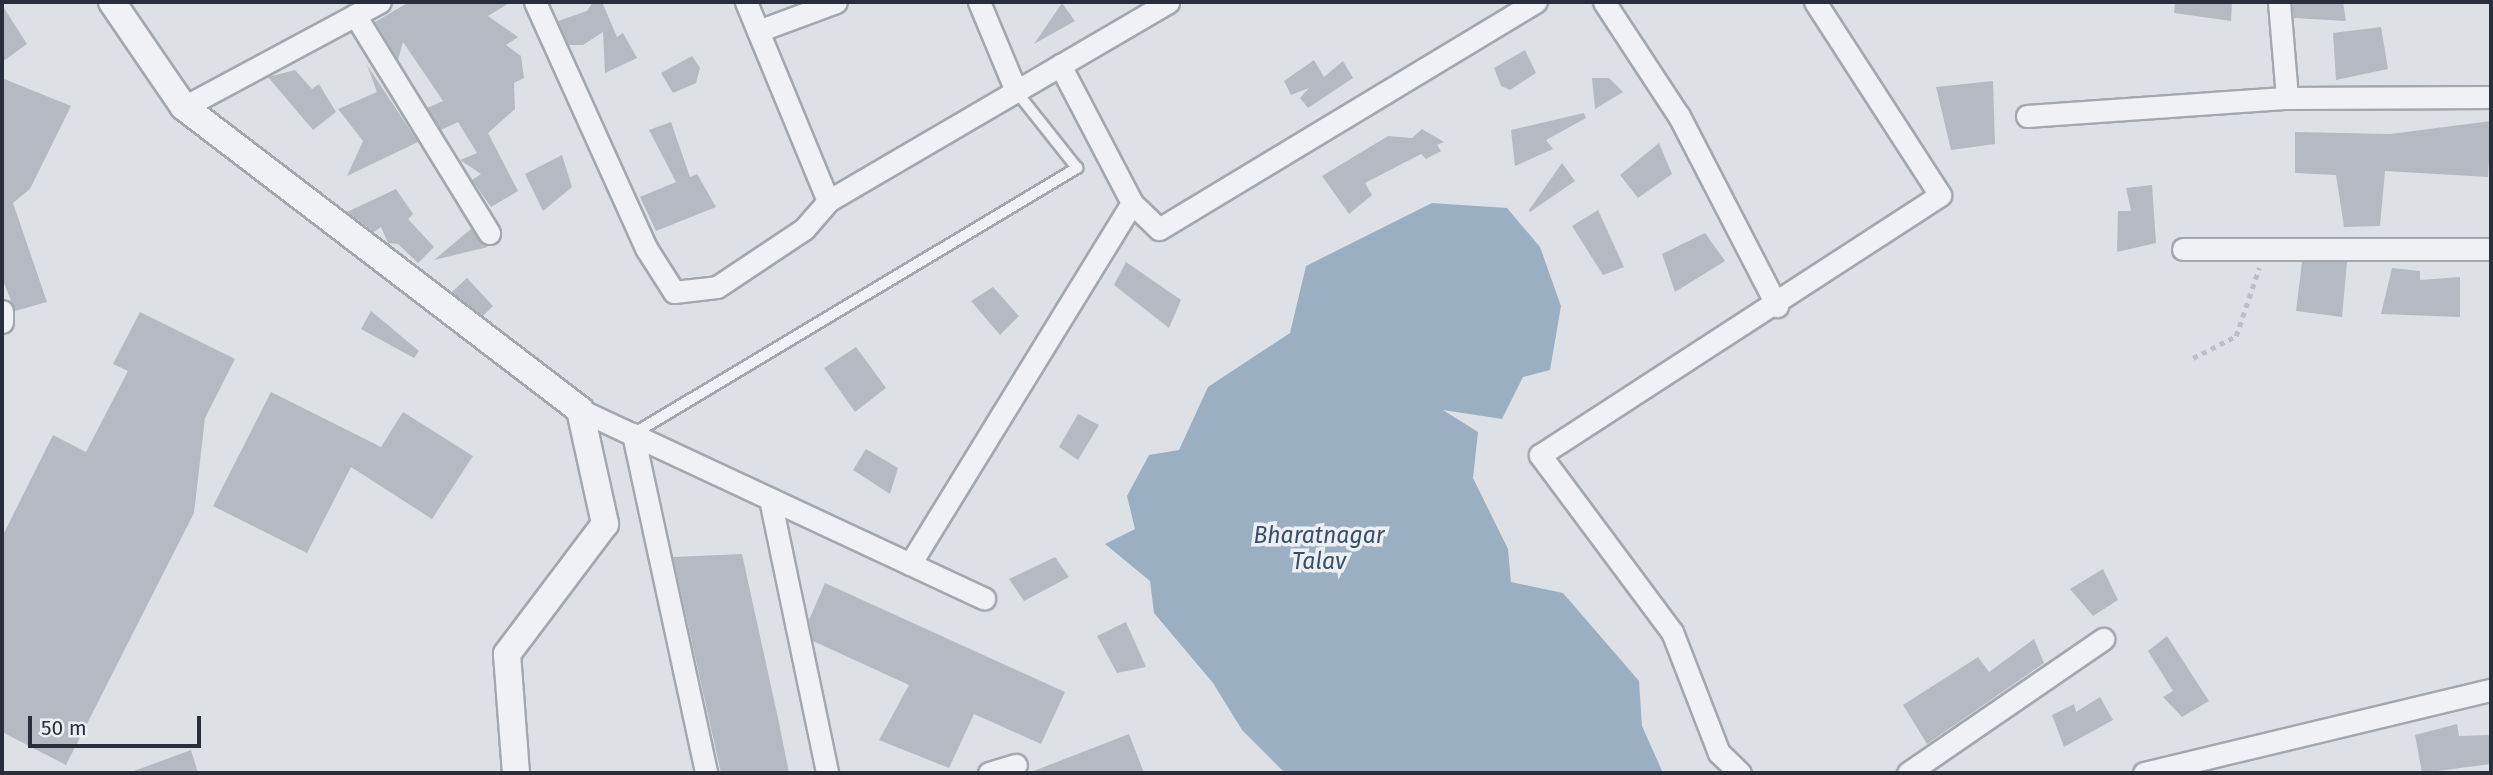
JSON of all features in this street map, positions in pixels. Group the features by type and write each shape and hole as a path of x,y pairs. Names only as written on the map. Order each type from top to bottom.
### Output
{"street":[{"path":"112,2 184,107 580,410 984,598"},
{"path":"184,107 380,2"},
{"path":"535,2 646,248 674,292 717,287 804,229 828,201 1168,2"},
{"path":"746,2 828,201"},
{"path":"758,31 836,2"},
{"path":"979,2 1016,91"},
{"path":"1060,65 1132,203 1159,229 1536,2"},
{"path":"1604,2 1679,116 1777,306"},
{"path":"1740,773 1719,752 1672,632 1540,455 1777,306 1940,195 1815,2"},
{"path":"2279,2 2287,98"},
{"path":"355,15 489,233"},
{"path":"2027,116 2287,98 2491,97"},
{"path":"910,564 1132,203"},
{"path":"2183,249 2491,249"},
{"path":"2,311 2,322"},
{"path":"516,773 507,654 605,524 580,410"},
{"path":"633,434 706,773"},
{"path":"770,499 827,773"},
{"path":"1908,773 2103,639"},
{"path":"2144,773 2491,690"},
{"path":"989,773 1016,765"}],"lane":[{"path":"633,434 1077,168 1016,91"}],"path":[{"path":"2193,358 2235,336 2264,251"}],"water":[{"name":"Bharatnagar Talav","path":"1432,203 1507,208 1540,247 1561,306 1550,370 1523,377 1502,419 1443,410 1478,432 1473,478 1508,549 1511,582 1563,593 1639,681 1642,726 1663,773 1285,773 1242,730 1213,683 1154,613 1150,581 1105,544 1135,529 1127,496 1149,455 1179,450 1208,387 1290,333 1306,266"}],"building":[{"path":"409,2 511,2 488,16 518,37 506,45 521,56 524,78 514,83 515,109 488,133 518,191 491,207 472,180 481,174 460,160 477,153 458,122 441,130 427,108 443,101 403,42 398,60 375,22"},
{"path":"593,2 602,2 617,37 623,33 637,58 605,73 603,32 583,45 569,45 558,21 587,11"},
{"path":"2175,2 2232,2 2231,21 2174,13"},
{"path":"2292,2 2343,2 2346,21 2294,18"},
{"path":"1062,3 1075,21 1034,44"},
{"path":"2,5 27,44 2,62"},
{"path":"2381,27 2388,69 2336,80 2333,33"},
{"path":"1525,50 1536,73 1510,90 1501,86 1494,68"},
{"path":"692,56 700,68 696,83 673,93 661,73"},
{"path":"1314,60 1324,77 1343,61 1353,78 1308,108 1300,98 1309,88 1291,95 1284,81"},
{"path":"367,65 418,142 347,176 363,141 338,109 377,92"},
{"path":"295,70 312,89 319,84 336,112 313,130 268,77"},
{"path":"2,78 71,106 30,189 13,203 47,302 15,311 2,278"},
{"path":"1592,78 1609,78 1623,92 1595,109"},
{"path":"1993,81 1995,144 1951,150 1936,87"},
{"path":"1584,113 1586,118 1546,140 1553,149 1515,166 1511,130"},
{"path":"2491,121 2488,177 2385,171 2380,226 2344,227 2336,175 2295,173 2295,132 2390,134"},
{"path":"671,122 690,177 697,174 716,207 656,231 640,197 676,182 649,130"},
{"path":"1422,129 1444,142 1437,145 1441,151 1426,159 1421,154 1365,183 1372,195 1349,214 1322,176 1388,136 1412,138"},
{"path":"1659,143 1672,174 1638,198 1620,175"},
{"path":"562,155 572,187 543,211 525,174"},
{"path":"1562,163 1575,181 1530,212 1529,210"},
{"path":"2152,185 2156,243 2117,252 2118,211 2131,211 2126,188"},
{"path":"396,189 413,214 408,219 434,247 418,263 398,244 388,243 381,227 374,232 347,212"},
{"path":"1598,210 1624,267 1603,275 1572,226"},
{"path":"471,229 488,247 434,260"},
{"path":"1705,233 1725,261 1675,292 1662,254"},
{"path":"1126,262 1181,300 1169,328 1114,285"},
{"path":"2302,262 2347,262 2342,317 2296,311"},
{"path":"2392,268 2420,271 2420,280 2460,277 2460,317 2381,314"},
{"path":"467,278 493,306 483,316 452,292"},
{"path":"993,287 1019,316 1000,335 971,301"},
{"path":"371,311 419,351 414,358 361,329"},
{"path":"140,312 235,359 205,418 194,513 66,765 2,732 2,537 53,435 86,452 128,371 113,364"},
{"path":"856,347 886,388 855,412 824,368"},
{"path":"271,392 381,447 403,412 473,456 432,519 351,467 307,553 213,506"},
{"path":"1078,414 1099,425 1078,460 1059,447"},
{"path":"866,449 898,468 890,494 853,470"},
{"path":"742,554 789,773 721,773 673,557"},
{"path":"1055,557 1069,577 1024,601 1009,579"},
{"path":"2103,569 2118,600 2093,616 2070,589"},
{"path":"825,583 1065,692 1041,744 974,714 949,768 879,740 909,685 813,641 809,620"},
{"path":"1126,622 1146,667 1117,673 1097,636"},
{"path":"2167,636 2209,701 2182,717 2163,697 2173,691 2148,651"},
{"path":"2034,639 2044,663 1927,744 1903,705 1978,657 1989,672"},
{"path":"2100,697 2113,720 2064,747 2052,715 2074,704 2076,712"},
{"path":"2457,724 2459,736 2491,735 2491,764 2422,773 2415,735"},
{"path":"1129,734 1144,773 1031,773 1031,772"},
{"path":"191,750 198,773 134,773 134,771"}]}
